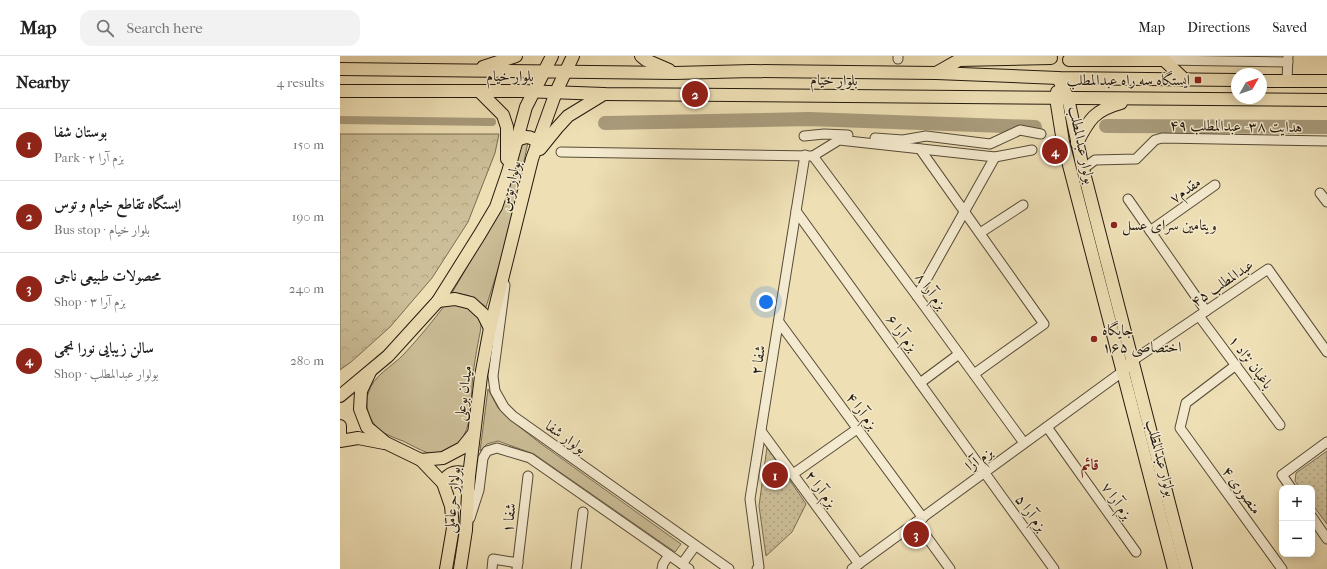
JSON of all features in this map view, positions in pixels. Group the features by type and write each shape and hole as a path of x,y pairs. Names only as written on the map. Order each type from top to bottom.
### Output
{"main road":[{"path":"474,70 516,56"},
{"name":"بولوار توس","path":"438,301 496,207 508,172 526,107 552,56"},
{"name":"بولوار توس","path":"490,328 532,159 556,92 573,56"},
{"path":"641,56 646,60 675,73"},
{"path":"936,73 959,60 1052,57"},
{"path":"1067,58 1165,58 1185,80"},
{"name":"بلوار خیام","path":"340,69 675,73 752,71 936,73 1058,78 1231,80"},
{"name":"بولوار عبدالمطلب","path":"1058,78 1068,98 1083,169 1186,569"},
{"name":"بولوار عبدالمطلب","path":"1058,78 1056,98 1063,142 1174,569"},
{"path":"1267,81 1327,81"},
{"name":"بلوار خیام","path":"340,91 1327,100"},
{"path":"480,92 503,115 507,127 508,172"},
{"path":"532,159 556,128 568,116 604,94"},
{"path":"1077,143 1085,126 1095,114 1108,106 1135,99"},
{"path":"516,141 522,137 528,137 534,139 538,144"},
{"path":"340,396 388,356 438,301 455,298 470,303 483,314 490,328"},
{"name":"میدان بوعلی","path":"421,460 443,458 462,448 474,433 481,376 490,328"},
{"path":"372,368 361,391 360,409 367,427 386,443 421,460"},
{"path":"340,426 340,434"},
{"name":"بولوار حرعاملی","path":"460,569 466,530 469,476 474,433"},
{"path":"340,441 358,438 386,443"},
{"name":"بولوار حرعاملی","path":"421,460 443,483 451,506 453,528 446,569"},
{"path":"443,483 445,478 454,472 459,471 469,476"}],"street":[{"path":"1165,58 1288,59 1288,81"},
{"path":"804,136 838,134 903,140 926,136 990,144 1020,130 1042,134"},
{"name":"هدایت ۳۸- عبدالمطلب ۴۹","path":"1083,169 1095,160 1136,159 1155,140 1162,138 1327,141"},
{"path":"561,152 809,156 838,140 995,157 1032,150"},
{"path":"920,149 1044,324 974,374"},
{"name":"شفا ۲","path":"757,569 759,566 750,499 796,211 809,156"},
{"name":"بزم آرا ۸","path":"809,156 917,296 1024,443"},
{"path":"917,296 995,157"},
{"name":"مقدم۷","path":"1150,231 1215,185"},
{"path":"1320,192 1327,202"},
{"name":"باغبان نژاد ۱","path":"1128,199 1236,365 1280,425"},
{"path":"980,233 1023,205"},
{"name":"بزم آرا ۶","path":"796,211 984,472"},
{"name":"بولوار شفا","path":"506,268 504,299 493,376 495,391 504,407 513,416 729,569"},
{"name":"عبدالمطلب ۴۵","path":"1122,372 1132,361 1268,269 1327,352"},
{"name":"بزم آرا ۴","path":"779,322 857,429 919,520 950,569"},
{"path":"920,383 960,354"},
{"name":"منصوری ۴","path":"1236,365 1186,403 1180,428 1282,569"},
{"name":"بزم آرا","path":"856,567 1122,372"},
{"name":"بزم آرا ۷","path":"1047,427 1136,552"},
{"path":"793,474 857,429"},
{"name":"بزم آرا ۲","path":"761,431 793,474 856,567"},
{"path":"1289,485 1282,475 1327,442"},
{"path":"466,530 479,490 483,458 487,452 497,448 530,458 686,567 695,546"},
{"name":"بزم آرا ۵","path":"984,472 1054,569"},
{"name":"شفا ۱","path":"518,566 528,476"},
{"path":"576,569 583,512"},
{"path":"1314,521 1327,539"},
{"path":"662,569 663,564 669,555"},
{"path":"492,569 493,559 518,566"}],"green space":[{"path":"340,134 499,134 495,153 468,222 432,278 390,327 340,370"},
{"path":"521,141 528,142 514,209 500,263 486,307 470,297 452,293 478,248"},
{"path":"454,304 463,306 475,313 480,320 481,325 472,382 471,406 467,429 458,443 444,452 433,454 379,430 375,426 370,416 367,399 370,387 378,376 404,354 445,305"},
{"path":"488,389 498,408 508,418 540,443 681,544 675,552 534,454 498,441 487,444 480,451"},
{"path":"767,447 806,504 792,532 766,556 759,506"},
{"path":"1327,451 1327,524 1315,508 1315,485 1298,485 1295,481 1296,473"}],"waterway":[{"path":"605,123 809,119 1035,127"},
{"path":"340,120 492,122"},
{"path":"1106,126 1327,127"}],"place":[{"name":"ایستگاه سه راه عبدالمطلب","path":"1198,80"},
{"name":"ایستگاه تقاطع خیام و توس","path":"695,94"},
{"name":"سالن زیبایی نورا نجمی","path":"1055,151"},
{"name":"ویتامین سرای عسل","path":"1114,225"},
{"name":"جایگاه اختصاصی ۱۶۵","path":"1094,339"},
{"name":"بوستان شفا","path":"775,475"},
{"name":"محصولات طبیعی ناجی","path":"916,534"}],"district":[{"name":"قائم","path":"1090,464"}]}
